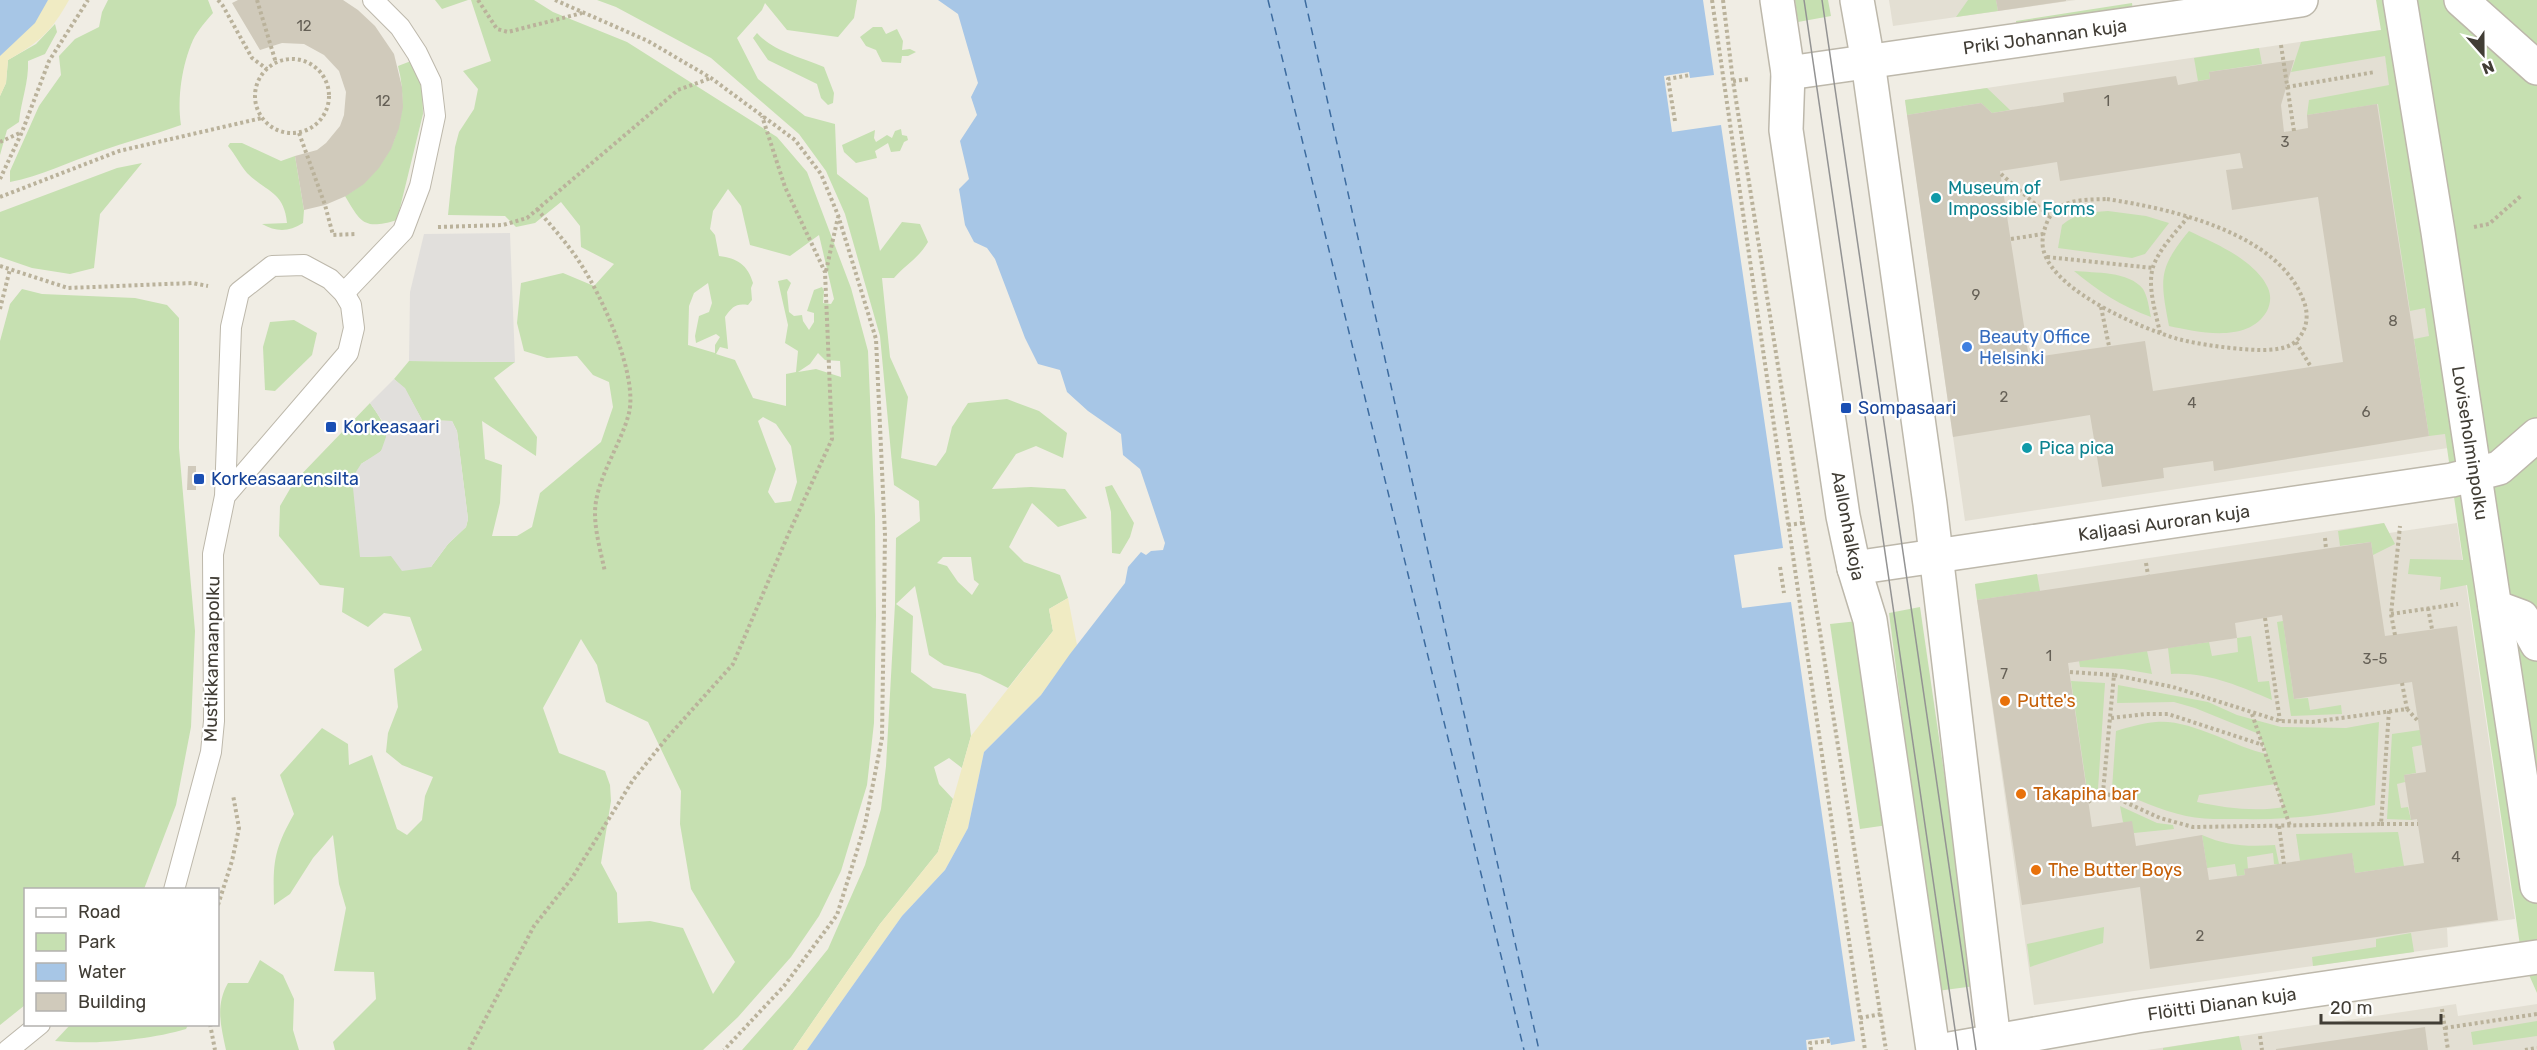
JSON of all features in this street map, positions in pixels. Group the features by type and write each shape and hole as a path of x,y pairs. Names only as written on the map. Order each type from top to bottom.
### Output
{"street":[{"name":"Aallonhalkoja","path":"1777,0 1788,73 1786,130 1843,516 1854,568 1870,620 1933,1050"},
{"path":"1857,0 1868,62 1936,556 1995,1046"},
{"name":"Priki Johannan kuja","path":"1788,73 2301,0"},
{"name":"Loviseholminpolku","path":"2400,0 2537,886"},
{"path":"2461,0 2537,68"},
{"name":"Kaljaasi Auroran kuja","path":"1854,568 2475,475 2499,468 2537,435"},
{"path":"2495,607 2522,617 2537,644"},
{"name":"Flöitti Dianan kuja","path":"1944,1050 1995,1046 2137,1016 2524,959"}],"lane":[{"path":"344,292 403,231 420,186 435,116 431,82 417,53 400,27 373,0"},
{"name":"Mustikkamaanpolku","path":"175,888 211,752 214,721 213,554 225,496 231,327 239,292 272,266 304,265 330,279 344,292 351,305 354,328 348,353 225,496"},
{"path":"8,1050 38,1026"}],"path":[{"path":"0,179 22,132 49,61 88,0"},
{"path":"218,0 224,6 252,58 267,70"},
{"path":"224,0 224,6"},
{"path":"257,0 276,63"},
{"path":"478,0 497,29 508,32 583,13"},
{"path":"555,0 648,41 711,78 795,140 821,174 838,215 876,339 885,535 882,738 865,825 837,915 784,986 724,1050"},
{"path":"1712,0 1865,1050"},
{"path":"1723,0 1742,137 1886,1050"},
{"path":"2281,45 2294,130"},
{"path":"296,60 307,62 323,75 328,85 329,95 324,115 309,130 285,133 272,128 262,118 256,101 256,92 258,83 267,70 276,63 296,60"},
{"path":"2287,87 2411,66"},
{"path":"1675,121 1668,79 1690,75"},
{"path":"403,231 503,225 527,218 678,90 711,78"},
{"path":"762,115 785,187 825,272"},
{"path":"0,197 119,151 262,118"},
{"path":"0,142 22,132"},
{"path":"299,133 325,205 333,235"},
{"path":"1731,139 1742,137"},
{"path":"2001,174 2049,216"},
{"path":"2482,226 2497,218 2522,195"},
{"path":"2107,199 2139,204 2188,217 2232,234 2255,246 2278,264 2299,288 2307,311 2305,329 2296,342 2283,348 2255,350 2214,346 2134,324 2101,306 2054,271 2044,252 2043,234 2049,216 2061,205 2080,200 2107,199"},
{"path":"537,209 579,261 594,286 626,366 632,392 629,413 604,477 595,511 605,572"},
{"path":"469,1050 534,926 572,878 633,780 733,664 832,439 825,272 838,215"},
{"path":"2160,333 2152,285 2153,268 2161,252 2188,217"},
{"path":"2011,239 2043,234"},
{"path":"2047,257 2153,268"},
{"path":"0,266 68,288 192,283"},
{"path":"0,309 9,269"},
{"path":"2101,306 2109,346"},
{"path":"2296,342 2311,367"},
{"path":"2393,488 2401,531 2391,614 2395,635"},
{"path":"1788,525 1802,522"},
{"path":"1780,567 1784,593"},
{"path":"2391,614 2469,602 2495,607"},
{"path":"2428,608 2432,629"},
{"path":"2265,618 2280,721"},
{"path":"2070,672 2114,675 2173,687 2252,714 2280,721 2312,722 2407,708"},
{"path":"2103,792 2114,675"},
{"path":"2402,683 2407,708 2418,721"},
{"path":"2381,824 2389,711"},
{"path":"2111,718 2168,714 2263,745"},
{"path":"2252,714 2290,826"},
{"path":"219,902 232,861 239,828 231,783"},
{"path":"2088,802 2103,792"},
{"path":"2103,792 2160,818 2193,827 2418,824"},
{"path":"2279,826 2284,864"},
{"path":"2441,1006 2448,1050"},
{"path":"1860,1018 1881,1014"},
{"path":"2445,1028 2537,1014"},
{"path":"210,1026 215,1050"},
{"path":"1811,1050 1810,1043 1830,1041"},
{"path":"2525,1050 2537,1048"}],"shaded area":[{"path":"1889,0 2076,0 1893,26"},
{"path":"2381,30 2448,448 1965,521 1905,100"},
{"path":"510,233 515,362 409,361 410,292 424,234"},
{"path":"394,379 405,388 422,420 452,421 457,431 468,519 466,527 448,544 431,567 402,571 391,556 360,557 352,478 361,464 381,451 386,437 383,422 370,403"},
{"path":"2384,523 2389,533 2457,523 2515,919 2447,928 2448,947 2034,1005 1975,584"},
{"path":"2456,1004 2458,1016 2537,1004 2537,1050 2147,1050"}],"green space":[{"path":"108,0 208,0 213,13 193,40 183,71 180,93 181,125 108,148 44,173 10,182 10,171 39,106 61,75 59,56 75,39 99,27 102,12"},
{"path":"435,0 468,0 442,9"},
{"path":"471,0 534,0 553,12 627,42 777,137 807,172 851,288 868,351 875,516 876,616 874,723 867,785 841,871 819,916 791,957 738,1017 703,1050 335,1050 333,1042 376,999 374,972 334,971 346,908 339,884 333,835 313,858 290,894 274,905 274,878 278,848 294,814 280,775 322,728 348,744 349,765 372,755 397,829 407,835 422,820 425,796 433,777 402,765 386,752 388,733 398,707 394,669 422,650 410,617 384,613 368,627 342,612 344,588 320,585 279,536 280,506 294,482 370,403 384,426 386,439 379,453 361,464 360,557 391,556 431,567 448,544 466,527 468,519 457,431 452,421 422,420 405,389 394,379 409,361 515,362 494,378 537,437 536,456 482,421 485,459 502,465 500,503 492,536 517,536 532,527 540,493 601,442 613,407 609,382 593,375 577,356 547,358 524,351 517,323 521,283 563,273 594,286 614,264 581,247 580,226 561,202 535,223 516,227 505,216 448,215 455,147 459,132 474,109 478,89 463,71 491,61","holes":["728,189 741,206 750,245 790,256 819,235 834,299 831,304 823,303 822,287 814,290 807,311 814,313 814,322 809,330 802,315 794,316 789,312 787,292 791,283 787,279 778,281 788,325 785,343 798,351 796,372 786,374 786,406 753,398 735,360 716,354 720,347 728,349 725,317 735,306 748,305 752,300 753,283 745,267 731,259 719,256 715,235 710,229 713,211","708,283 712,303 709,312 699,316 695,336 696,343 716,334 720,337 715,345 715,353 688,345 689,306 694,293","818,353 825,360 840,361 841,377 816,369 798,372 810,364","763,417 776,424 791,446 797,482 791,501 775,503 768,492 776,469 758,421","581,639 597,665 606,702 648,722 681,791 680,824 691,889 735,962 713,994 683,928 650,921 618,923 617,893 601,863 611,801 610,785 605,771 559,753 543,708"]},
{"path":"597,0 857,0 854,18 838,37 787,30 765,3 762,10 737,38 758,79 805,116 835,124 837,174 868,198 880,251 902,222 920,224 928,242 894,278 882,278 890,357 908,397 901,458 936,466 946,452 952,427 968,403 1007,399 1039,411 1067,433 1063,458 1036,446 1016,454 992,489 1031,487 1065,489 1087,518 1058,527 1032,503 1009,547 1024,562 1060,575 1068,598 1049,609 1053,631 1008,688 980,674 944,665 929,655 915,586 896,604 913,616 911,672 933,688 966,694 971,736 962,768 949,758 934,767 939,784 953,799 938,852 880,924 793,1050 742,1050 828,949 865,865 881,809 886,766 895,604 896,538 920,521 919,501 894,485 880,336 845,214 826,171 799,134 711,58 616,7","holes":["943,557 971,557 974,580 979,584 972,595 958,582 947,566 937,563"]},
{"path":"1795,0 1828,0 1831,16 1798,22"},
{"path":"1968,0 1996,0 1998,11 1956,17"},
{"path":"2376,0 2537,0 2537,993 2522,959 2467,585 2440,590 2441,577 2408,574 2410,559 2463,560 2445,434 2429,436 2414,339 2429,336 2425,308 2410,311 2378,104 2307,115 2309,100 2389,85 2385,56 2291,72 2301,42 2381,30"},
{"path":"2132,3 2133,12 2017,30 2016,21"},
{"path":"55,24 57,32 45,54 28,61 19,122 7,130 0,155 0,96 6,83 8,60 36,44"},
{"path":"873,27 882,27 886,34 897,29 903,41 902,50 910,49 916,52 902,56 901,63 882,62 876,50 866,46 860,37"},
{"path":"757,33 771,45 824,67 834,93 833,103 828,105 821,98 817,84 768,60 753,38"},
{"path":"2259,48 2262,64 2209,72 2210,79 2198,81 2194,58"},
{"path":"411,61 422,80 423,114 397,220 370,224 355,213 345,196 375,172 386,157 400,123 402,85 398,66"},
{"path":"1987,88 2010,110 1992,113 1981,103 1907,115 1905,100"},
{"path":"901,129 902,135 907,136 908,140 904,142 900,151 891,152 888,143 875,151 877,158 856,163 844,152 842,145 875,130 876,142 887,135 892,138 895,131"},
{"path":"230,143 242,143 281,161 295,156 304,210 303,223 282,230 262,224 287,223 282,204 273,193 247,173 228,146"},
{"path":"142,163 100,214 94,268 70,274 32,268 0,257 0,212 117,168"},
{"path":"2108,211 2146,216 2169,223 2145,254 2132,258 2058,248 2062,225 2067,221 2084,214"},
{"path":"2189,231 2238,256 2262,278 2269,290 2270,302 2267,311 2259,321 2248,328 2222,333 2208,333 2169,326 2164,296 2164,275 2172,255"},
{"path":"2074,271 2111,274 2137,283 2145,292 2151,317 2110,297"},
{"path":"22,289 42,294 135,298 167,305 179,318 179,448 195,631 191,727 176,805 144,888 24,888 24,1006 0,1025 0,341 10,304"},
{"path":"294,320 317,333 312,355 275,391 265,390 263,347 270,322"},
{"path":"1112,485 1134,523 1130,537 1120,554 1112,553 1111,512 1105,487"},
{"path":"2384,523 2395,544 2373,555 2371,542 2340,546 2338,531"},
{"path":"2037,574 2040,591 1977,600 1975,584"},
{"path":"1920,607 1975,986 1937,991 1889,613"},
{"path":"1858,621 1888,825 1860,829 1830,624"},
{"path":"2283,621 2294,699 2308,698 2310,710 2341,705 2342,714 2291,716 2277,622"},
{"path":"2251,636 2258,682 2269,681 2272,700 2211,678 2171,674 2168,648 2209,642 2212,656 2238,652 2237,638"},
{"path":"2147,651 2152,674 2123,669 2080,667 2079,661"},
{"path":"2071,681 2105,683 2098,789 2087,790"},
{"path":"2118,685 2208,702 2237,715 2281,727 2346,728 2379,722 2375,805 2342,812 2292,818 2220,819 2186,816 2148,804 2112,789 2116,731 2146,723 2170,722 2198,729 2267,754 2259,734 2195,708 2174,702 2117,703","holes":["2276,784 2284,807 2240,809 2197,802 2199,795"]},
{"path":"2420,730 2422,745 2412,747 2416,773 2404,775 2405,782 2397,784 2401,808 2408,807 2411,820 2387,819 2392,734"},
{"path":"2120,806 2157,823 2173,825 2174,829 2134,833 2123,822"},
{"path":"2398,832 2404,866 2355,873 2352,854 2300,861 2296,834"},
{"path":"2202,835 2238,845 2275,845 2279,864 2274,864 2273,853 2247,857 2248,869 2244,869 2245,875 2237,876 2235,864 2207,868"},
{"path":"2104,927 2103,943 2030,967 2027,944"},
{"path":"2411,933 2414,952 2313,966 2312,957 2376,947 2376,939"},
{"path":"260,960 283,975 294,999 293,1030 299,1050 226,1050 220,1016 224,991 228,983 248,983"},
{"path":"2537,1021 2537,1036 2473,1045 2471,1032"},
{"path":"69,1026 188,1026 186,1029 172,1033 121,1041 55,1041"},
{"path":"2239,1036 2242,1050 2163,1050 2163,1048"}],"sand":[{"path":"48,0 69,0 44,35 8,60 6,83 0,96 0,56"},
{"path":"1068,598 1077,645 1041,695 984,752 968,828 945,870 902,916 807,1050 793,1050 880,924 938,852 971,736 1053,631 1049,609"}],"water":[{"path":"0,0 48,0 35,23 0,56"},
{"path":"938,0 1703,0 1714,75 1690,78 1689,72 1664,76 1672,132 1721,125 1783,548 1734,555 1742,608 1791,602 1855,1041 1831,1045 1829,1037 1806,1040 1807,1050 807,1050 902,916 945,870 968,828 984,752 1041,695 1125,583 1128,567 1141,552 1146,555 1151,551 1163,550 1165,543 1140,469 1123,455 1121,434 1088,411 1067,392 1060,370 1038,364 1025,338 995,259 987,248 974,242 965,225 959,189 969,179 960,141 977,115 971,97 978,83 958,14"}],"building":[{"path":"238,0 343,0 375,26 394,54 402,87 403,107 399,128 391,149 379,168 364,184 346,196 325,205 304,210 295,156 317,150 340,126 344,115 346,92 339,71 324,55 304,44 282,43 260,50 232,3"},
{"path":"1996,0 2066,0 2066,1 1998,11"},
{"path":"2294,60 2281,105 2284,132 2308,128 2307,115 2377,104 2429,436 2214,471 2213,461 2163,468 2164,478 2102,487 2090,415 1953,437 1907,115 1981,103 1992,113 2064,102 2063,93 2176,76 2178,85 2210,79 2209,72","holes":["2240,153 2243,168 2226,170 2232,210 2318,197 2343,362 2153,391 2145,341 2029,358 2000,171 2057,162 2060,181"]},
{"path":"188,466 196,466 196,490 187,490"},
{"path":"2371,542 2385,636 2457,626 2498,920 2150,969 2140,887 2022,905 1977,600","holes":["2282,615 2294,699 2412,682 2426,772 2404,775 2411,820 2417,819 2424,863 2355,873 2352,853 2244,869 2245,875 2209,880 2202,835 2136,846 2132,821 2092,827 2068,663 2237,638 2235,623"]},
{"path":"2425,1027 2428,1050 2276,1050 2276,1049"}],"ferry route":[{"path":"1268,0 1524,1050"},
{"path":"1305,0 1539,1050"}],"tram line":[{"path":"1804,0 1958,1050"},
{"path":"1822,0 1976,1050"}],"place":[{"name":"Museum of Impossible Forms","path":"1936,198"},
{"name":"Beauty Office Helsinki","path":"1967,347"},
{"name":"Sompasaari","path":"1846,408"},
{"name":"Korkeasaari","path":"331,427"},
{"name":"Pica pica","path":"2027,448"},
{"name":"Korkeasaarensilta","path":"199,479"},
{"name":"Putte's","path":"2005,701"},
{"name":"Takapiha bar","path":"2021,794"},
{"name":"The Butter Boys","path":"2036,870"}]}
